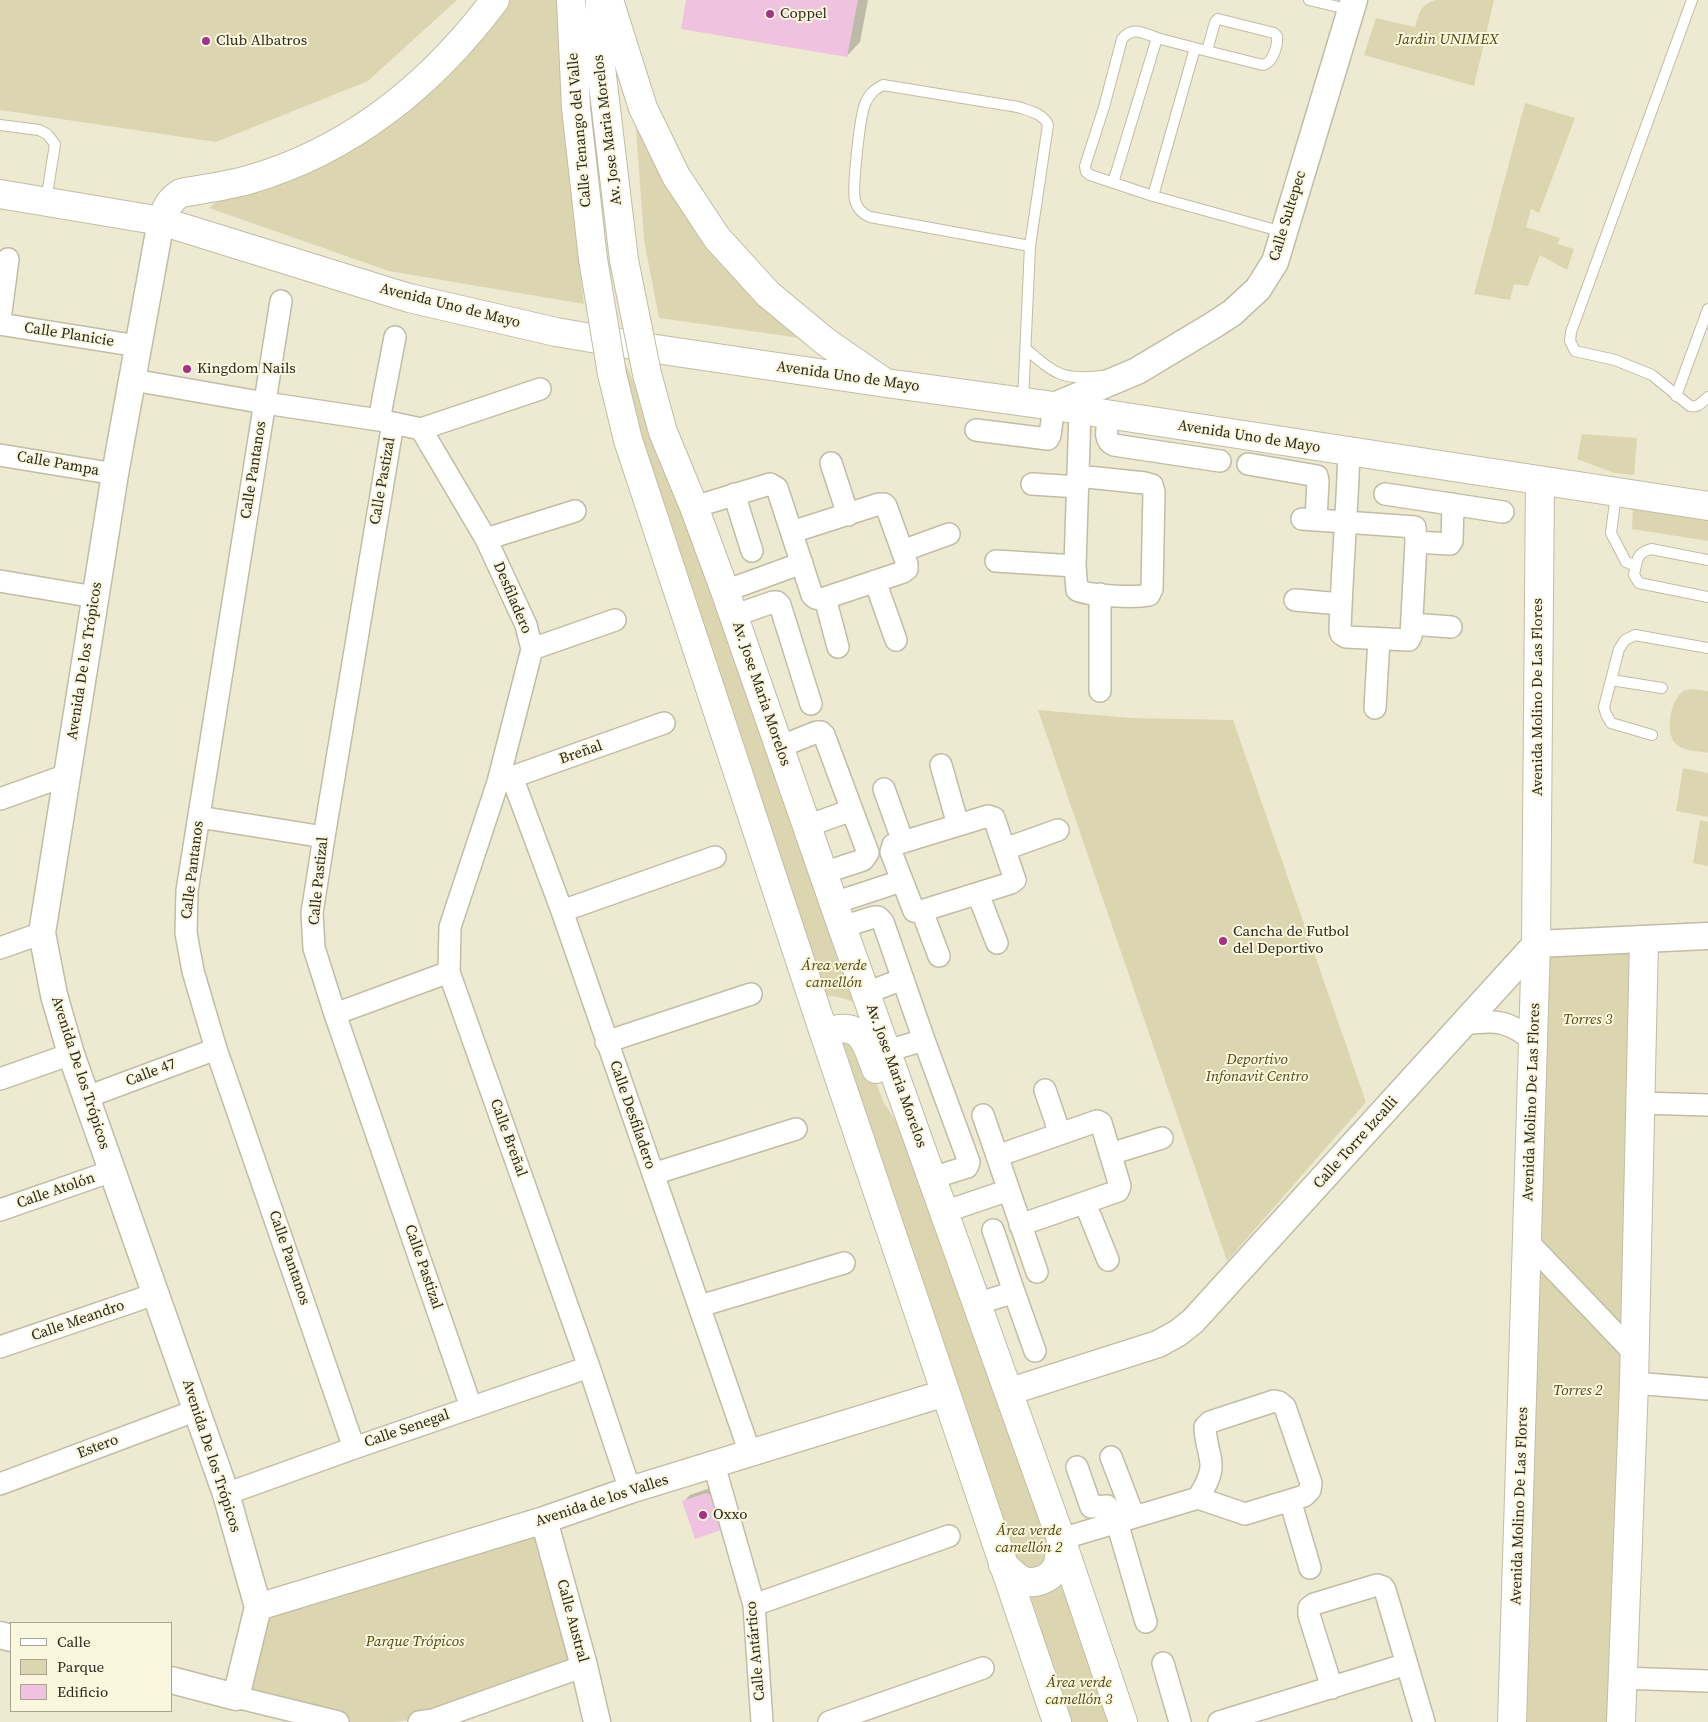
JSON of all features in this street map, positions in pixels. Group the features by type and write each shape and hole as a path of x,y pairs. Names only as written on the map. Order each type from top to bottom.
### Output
{"main road":[{"path":"161,221 173,198 181,193 247,180 272,172 321,152 367,125 430,74 456,47 495,0"},
{"name":"Calle Tenango del Valle","path":"571,0 576,108 593,259 612,374 632,449 824,1033"},
{"name":"Av. Jose Maria Morelos","path":"600,0 598,42 624,260 646,374 663,432 694,507 729,604 1061,1539 1123,1722"},
{"path":"608,0 643,108 676,176 718,238 768,294 826,342 886,383"},
{"name":"Avenida Uno de Mayo","path":"0,194 161,221 409,298 556,332 656,349 1054,406 1708,506"},
{"name":"Avenida Molino De Las Flores","path":"1512,1722 1534,1041 1540,481"},
{"path":"1620,1722 1634,1383 1644,940"},
{"path":"919,1141 891,1105 864,1037 851,1029 838,1028 824,1033 1003,1565 1058,1722"},
{"path":"1003,1565 1019,1579 1032,1582 1051,1576 1058,1564 1061,1539"}],"street":[{"name":"Calle Sultepec","path":"1054,406 1137,371 1232,313 1258,289 1276,262 1352,5"},
{"name":"Avenida De los Trópicos","path":"161,221 115,474 42,934 54,995 70,1054 87,1097 226,1494 258,1607 236,1697"},
{"path":"0,322 8,259"},
{"name":"Calle Pantanos","path":"280,301 187,891 186,933 193,971 216,1049 354,1448"},
{"name":"Calle Planicie","path":"0,322 138,346"},
{"name":"Calle Pastizal","path":"395,337 386,422 312,913 314,948 335,1014 472,1408"},
{"path":"133,380 421,429 540,389"},
{"path":"976,430 1048,438 1054,406"},
{"path":"1032,484 1078,481 1145,483 1152,485 1154,492 1152,589 1149,595 1100,594 1076,590 1075,566 1078,481 1080,411"},
{"path":"1109,415 1106,438 1108,443 1220,462"},
{"name":"Desfiladero","path":"421,429 486,539 526,625 532,649 505,779"},
{"path":"1248,464 1317,476 1318,481 1309,520 1346,521 1412,526 1416,530 1412,624 1409,640 1346,637 1342,634 1341,604 1346,521 1349,452"},
{"name":"Calle Pampa","path":"0,455 115,474"},
{"path":"831,463 848,514"},
{"path":"694,507 734,494 770,484 773,485 777,488 812,595 820,599 904,572 907,569 907,564 884,504 792,532"},
{"path":"734,494 752,551"},
{"path":"1385,494 1504,512"},
{"path":"1416,542 1450,544 1452,541 1453,504"},
{"path":"486,539 575,511"},
{"path":"902,551 949,534"},
{"path":"996,561 1075,566"},
{"path":"729,604 802,563"},
{"path":"0,581 95,597"},
{"path":"875,581 896,640"},
{"path":"1100,594 1100,690"},
{"path":"825,598 838,646"},
{"path":"1295,600 1341,604"},
{"path":"729,604 777,602 811,704"},
{"path":"532,649 615,620"},
{"path":"1412,624 1451,627"},
{"path":"1375,708 1379,639"},
{"name":"Breñal","path":"505,779 664,723"},
{"path":"779,747 817,732 821,732 824,735 868,853 867,858 863,860 824,873"},
{"path":"941,765 958,825"},
{"path":"0,799 67,775"},
{"name":"Calle Desfiladero","path":"505,779 562,911 750,1453"},
{"name":"Calle Breñal","path":"505,779 450,928 449,972 589,1367 630,1490"},
{"path":"884,789 903,842"},
{"path":"807,826 852,810"},
{"path":"991,816 994,818 1015,880 978,894 922,911 914,911 890,852 893,845 958,825 991,816"},
{"path":"199,817 324,837"},
{"path":"1004,849 1058,830"},
{"path":"562,911 715,857"},
{"path":"838,915 901,880"},
{"path":"978,894 997,943"},
{"path":"922,911 939,956"},
{"path":"838,915 878,917 883,922 969,1162 967,1167 932,1178"},
{"path":"0,948 42,934"},
{"path":"1536,944 1708,936"},
{"name":"Calle Torre Izcalli","path":"1008,1392 1158,1344 1186,1327 1536,944"},
{"path":"335,1014 449,972"},
{"path":"866,993 903,979"},
{"path":"606,1042 751,994"},
{"path":"1464,1024 1489,1021 1504,1023 1517,1028 1534,1041"},
{"path":"887,1051 924,1040"},
{"name":"Calle 47","path":"87,1097 216,1049"},
{"path":"0,1079 70,1054"},
{"path":"1045,1090 1060,1134"},
{"path":"1640,1103 1708,1105"},
{"path":"983,1115 1037,1272"},
{"path":"997,1156 1099,1121 1120,1189 1118,1192 1020,1225"},
{"path":"653,1174 796,1129"},
{"path":"1110,1154 1162,1138"},
{"name":"Calle Atolón","path":"0,1210 112,1171"},
{"path":"944,1212 1009,1190"},
{"path":"1085,1203 1108,1260"},
{"path":"993,1230 1035,1351"},
{"path":"1528,1242 1634,1353"},
{"path":"700,1306 844,1263"},
{"path":"977,1304 1014,1292"},
{"name":"Calle Meandro","path":"0,1347 155,1294"},
{"name":"Calle Senegal","path":"226,1494 589,1367"},
{"path":"1634,1383 1708,1389"},
{"name":"Avenida de los Valles","path":"258,1607 544,1520 630,1490 945,1393"},
{"path":"1061,1539 1198,1498 1245,1514 1304,1496 1310,1490 1311,1483 1285,1407 1279,1402 1274,1402 1210,1422 1205,1427 1212,1465 1209,1478 1198,1498"},
{"name":"Estero","path":"0,1484 197,1410"},
{"path":"1111,1457 1126,1519 1146,1622"},
{"name":"Calle Antártico","path":"714,1465 754,1605 762,1722"},
{"path":"1077,1467 1091,1507 1107,1506 1126,1519"},
{"path":"1290,1500 1310,1568"},
{"name":"Calle Austral","path":"544,1520 584,1666 597,1722"},
{"path":"754,1605 949,1536"},
{"path":"1332,1688 1309,1615 1309,1608 1314,1604 1377,1585 1383,1586 1386,1590 1424,1722"},
{"path":"1163,1663 1180,1722"},
{"path":"1219,1722 1407,1664"},
{"path":"429,1721 584,1666"},
{"path":"829,1722 983,1668"},
{"path":"1621,1678 1708,1681"},
{"path":"172,1680 236,1697 300,1718 338,1722"}],"lane":[{"path":"1309,0 1352,5"},
{"path":"1692,0 1571,332 1570,341 1575,351 1615,360 1652,375 1676,396 1694,407 1708,397"},
{"path":"1207,51 1215,22 1218,19 1274,33 1278,40 1272,59 1268,64 1263,65 1207,51 1195,48 1157,38 1134,30 1127,32 1122,39 1104,107 1085,166 1086,172 1153,196 1284,232"},
{"path":"1113,183 1157,38"},
{"path":"1153,196 1195,48"},
{"path":"1023,402 1030,246 1048,125 1045,118 1018,107 883,85 872,91 865,104 854,182 854,200 864,214 1030,246"},
{"path":"0,125 40,130 47,134 55,144 46,202"},
{"path":"1676,396 1708,310"},
{"path":"1026,348 1050,370 1061,375 1076,378 1137,371"},
{"path":"1616,493 1612,533 1626,562 1636,566"},
{"path":"1708,560 1651,549 1643,551 1638,556 1634,575 1639,583 1708,597"},
{"path":"1652,735 1611,723 1606,714 1604,707 1619,649 1625,640 1635,635 1708,648"},
{"path":"1611,680 1662,688"}],"green space":[{"name":"Club Albatros","path":"0,0 457,0 368,81 216,142 0,110"},
{"path":"505,0 560,0 562,109 584,304 389,271 209,208 229,191 293,175"},
{"name":"Jardin UNIMEX","path":"1435,0 1494,0 1474,86 1364,55 1376,18 1415,27 1423,7"},
{"path":"634,100 675,184 814,340 659,318 644,240"},
{"path":"1525,103 1575,118 1539,213 1531,209 1526,227 1560,238 1558,244 1574,249 1567,270 1540,255 1528,286 1514,284 1510,300 1474,294"},
{"name":"Área verde camellón","path":"621,360 626,365 660,442 855,1003 838,997 820,997 690,626"},
{"path":"1582,434 1637,438 1634,475 1614,473 1577,459"},
{"path":"1633,505 1708,518 1708,541 1632,529"},
{"path":"1692,689 1708,691 1708,753 1680,747 1673,740 1671,734 1670,719 1674,704 1682,692"},
{"name":"Deportivo Infonavit Centro","path":"1038,710 1131,718 1233,720 1366,1102 1227,1261"},
{"path":"1683,768 1708,773 1708,817 1676,811"},
{"path":"1700,820 1708,822 1708,866 1693,863"},
{"name":"Torres 3","path":"1642,942 1631,1348 1531,1241 1538,946"},
{"name":"Área verde camellón 2","path":"848,1035 874,1078 884,1103 901,1129 1058,1563 1015,1575 849,1089 857,1086 840,1038"},
{"name":"Torres 2","path":"1530,1247 1631,1354 1619,1722 1515,1722"},
{"name":"Parque Trópicos","path":"542,1522 581,1663 433,1718 391,1722 346,1722 240,1696 262,1608"},
{"name":"Área verde camellón 3","path":"1060,1570 1120,1722 1059,1722 1023,1583"}],"building":[{"name":"Coppel","path":"686,0 858,0 847,57 681,29"},
{"name":"Oxxo","path":"706,1493 714,1496 724,1529 695,1539 682,1501"}],"place":[{"name":"Coppel","path":"770,14"},
{"name":"Club Albatros","path":"206,41"},
{"name":"Kingdom Nails","path":"187,369"},
{"name":"Cancha de Futbol del Deportivo","path":"1223,941"},
{"name":"Oxxo","path":"703,1515"}]}
